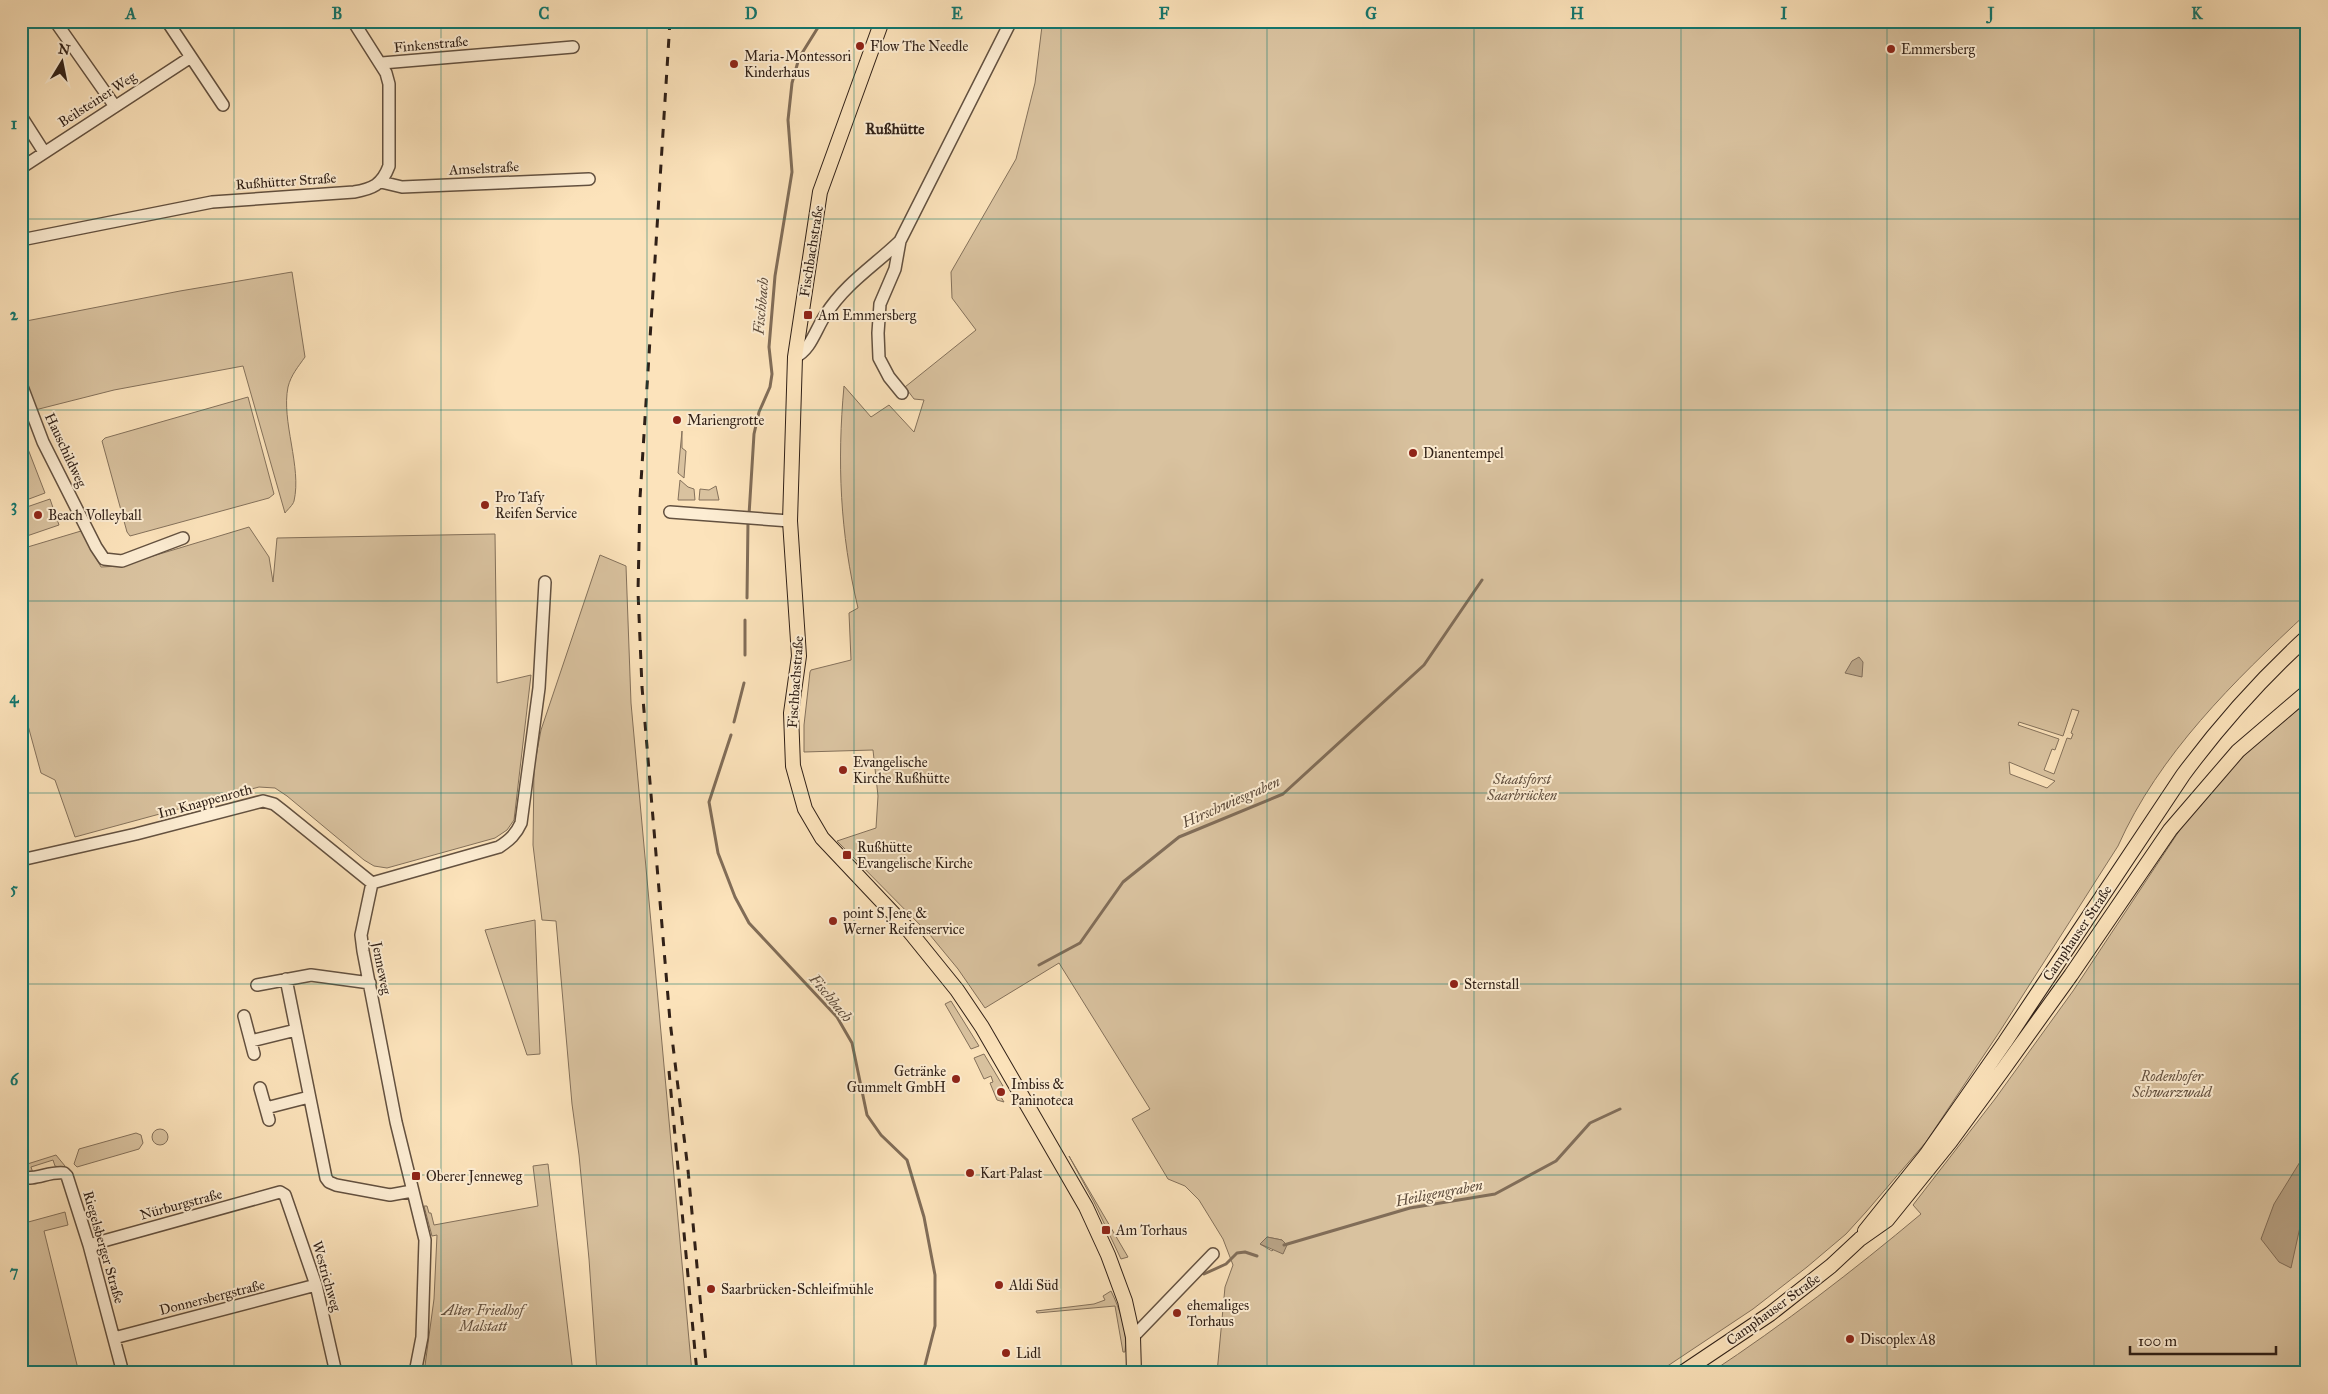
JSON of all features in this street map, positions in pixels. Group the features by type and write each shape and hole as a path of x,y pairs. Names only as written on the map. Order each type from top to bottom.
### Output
{"main road":[{"name":"Fischbachstraße","path":"882,21 820,192 795,357 790,521 798,642 791,719 793,766 805,809 822,838 924,946 982,1027 1086,1207 1108,1255 1125,1300 1134,1337"},
{"name":"Camphauser Straße","path":"1860,1239 1877,1214 1926,1155 2005,1042 2183,775 2214,733 2249,694 2307,637"},
{"name":"Camphauser Straße","path":"1682,1373 1789,1300 1831,1266 1860,1239 1887,1220 1950,1142 2071,975 2148,861 2201,792 2238,751 2307,692"},
{"path":"1134,1337 1134,1373"}],"street":[{"path":"55,21 114,106"},
{"path":"167,21 223,105"},
{"path":"353,21 382,63 389,84 389,166 381,182"},
{"path":"902,393 882,366 878,350 880,304 895,269 900,241 1011,21"},
{"name":"Finkenstraße","path":"382,63 573,47"},
{"name":"Beilsteiner Weg","path":"21,168 191,57"},
{"path":"21,116 44,152"},
{"name":"Amselstraße","path":"381,182 402,187 589,179"},
{"name":"Rußhütter Straße","path":"21,240 212,202 354,192 368,190 381,182"},
{"path":"795,357 804,352 825,315 846,287 879,261 900,241"},
{"name":"Hauschildweg","path":"21,384 43,442 96,547 104,558 122,562 183,538"},
{"path":"670,512 790,521"},
{"path":"372,883 499,847 510,840 517,832 522,823 539,688 545,582"},
{"name":"Im Knappenroth","path":"21,860 136,834 263,801 274,804 284,811 372,883"},
{"name":"Jenneweg","path":"372,883 360,934 396,1122 426,1250 422,1337 415,1373"},
{"path":"257,985 286,979 322,975 370,983"},
{"path":"286,979 326,1178 329,1182 384,1195 412,1191"},
{"path":"244,1016 254,1054"},
{"path":"251,1042 296,1030"},
{"path":"260,1088 269,1120"},
{"path":"266,1108 309,1097"},
{"name":"Riegelsberger Straße","path":"22,1178 64,1173 89,1245 123,1373"},
{"name":"Nürburgstraße","path":"89,1245 280,1192"},
{"name":"Westrichweg","path":"280,1192 285,1194 316,1286 336,1373"},
{"path":"1134,1337 1213,1254"},
{"name":"Donnersbergstraße","path":"114,1338 316,1286"}],"green space":[{"name":"Staatsforst Saarbrücken","path":"1034,21 2307,21 2307,613 2252,665 2200,720 2155,780 2135,812 2118,846 2000,1031 1926,1142 1846,1234 1753,1309 1657,1373 1217,1373 1225,1287 1233,1265 1223,1239 1199,1200 1185,1186 1168,1179 1132,1119 1150,1109 1059,963 985,1008 958,969 930,935 837,841 876,828 878,796 873,750 804,752 804,725 810,672 811,670 851,660 849,613 858,608 847,552 842,497 841,442 844,386 871,417 889,405 914,432 924,400 914,399 905,387 976,330 952,298 951,272 1016,159 1035,83 1042,26","holes":["2072,709 2079,711 2071,733 2073,734 2071,739 2067,738 2054,774 2044,770 2052,749 2055,750 2059,739 2018,725 2019,722 2063,736","2009,762 2055,781 2047,788 2010,774","1267,1237 1282,1240 1272,1251 1260,1244"]},
{"path":"292,272 305,357 293,375 288,387 287,414 294,459 296,488 293,502 285,513 243,366 114,390 35,410 21,371 21,322 180,291"},
{"path":"248,397 274,494 269,498 130,536 127,532 102,441 105,438"},
{"path":"21,431 45,493 21,502"},
{"path":"682,431 682,448 686,451 684,478 678,473"},
{"path":"680,480 688,487 694,489 695,500 678,500"},
{"path":"716,486 719,500 699,500 700,489 709,490"},
{"name":"Beach Volleyball","path":"50,499 59,525 21,538 21,509"},
{"path":"249,527 269,557 273,582 277,538 495,534 497,683 531,675 514,820 507,830 495,838 387,868 374,866 364,860 287,796 275,788 259,787 75,837 55,780 41,773 21,700 21,549 81,531 101,567 120,566"},
{"path":"600,555 626,566 631,703 692,1373 597,1373 589,1259 572,1104 556,921 542,920 533,845 534,767 541,730"},
{"name":"Rodenhofer Schwarzwald","path":"2307,702 2307,1373 1710,1373 1765,1336 1870,1256 1921,1214 1913,1205 1995,1099 2073,991 2191,813 2246,753"},
{"path":"535,920 540,1054 527,1055 485,930"},
{"path":"951,1001 979,1046 971,1049 945,1004"},
{"path":"984,1054 1003,1086 996,1089 1004,1102 997,1100 990,1083 993,1082 991,1076 984,1079 974,1058"},
{"path":"160,1129 166,1131 168,1137 166,1143 160,1145 154,1143 152,1137 154,1131"},
{"path":"136,1133 141,1135 143,1143 139,1149 77,1167 74,1164 79,1149"},
{"path":"56,1155 65,1166 63,1168 55,1166 53,1160 31,1167 33,1173 21,1170 21,1166"},
{"path":"1069,1156 1128,1257 1121,1259 1094,1202"},
{"name":"Alter Friedhof Malstatt","path":"548,1164 573,1373 424,1373 434,1299 437,1235 432,1236 424,1206 427,1206 429,1213 431,1213 434,1225 538,1206 533,1166"},
{"path":"65,1212 68,1225 44,1231 79,1373 21,1373 21,1224"},
{"path":"1111,1291 1122,1321 1126,1345 1125,1352 1123,1352 1115,1306 1037,1313 1036,1311 1094,1304 1105,1300 1103,1296"}],"shaded area":[{"path":"1859,657 1863,662 1862,677 1845,673 1852,661"},
{"path":"2303,1157 2307,1158 2307,1195 2291,1268 2279,1262 2261,1239 2274,1204"},
{"path":"1267,1237 1282,1240 1287,1245 1283,1254 1260,1244"}],"waterway":[{"name":"Fischbach","path":"749,515 754,434 759,412 770,387 772,374 769,347 775,276 792,172 788,120 792,83 799,58 822,21"},
{"name":"Fischbach","path":"747,598 748,521"},
{"name":"Hirschwiesgraben","path":"1039,965 1080,943 1123,882 1179,837 1283,794 1424,665 1482,580"},
{"name":"Fischbach","path":"745,620 745,655"},
{"name":"Fischbach","path":"734,722 744,683"},
{"name":"Fischbach","path":"731,735 709,802 718,853 735,897 749,923 837,1017 852,1043 867,1115 881,1135 907,1160 924,1217 935,1275 935,1326 923,1373"},
{"name":"Heiligengraben","path":"1284,1245 1410,1208 1495,1194 1556,1161 1590,1123 1620,1109"},
{"path":"2303,1160 2307,1139"},
{"name":"Heiligengraben","path":"1204,1274 1226,1264 1237,1253 1245,1252 1257,1256"}],"railway":[{"path":"670,21 640,498 638,592 642,687 670,1021 688,1170 707,1373"},
{"path":"669,1071 697,1373"}],"place":[{"name":"Flow The Needle","path":"860,46"},
{"name":"Emmersberg","path":"1891,49"},
{"name":"Maria-Montessori Kinderhaus","path":"734,64"},
{"name":"Am Emmersberg","path":"808,315"},
{"name":"Mariengrotte","path":"677,420"},
{"name":"Dianentempel","path":"1413,453"},
{"name":"Pro Tafy Reifen Service","path":"485,505"},
{"name":"Beach Volleyball","path":"38,515"},
{"name":"Evangelische Kirche Rußhütte","path":"843,770"},
{"name":"Rußhütte Evangelische Kirche","path":"847,855"},
{"name":"point S Jene & Werner Reifenservice","path":"833,921"},
{"name":"Sternstall","path":"1454,984"},
{"name":"Getränke Gummelt GmbH","path":"956,1079"},
{"name":"Imbiss & Paninoteca","path":"1001,1092"},
{"name":"Kart Palast","path":"970,1173"},
{"name":"Oberer Jenneweg","path":"416,1176"},
{"name":"Am Torhaus","path":"1106,1230"},
{"name":"Aldi Süd","path":"999,1285"},
{"name":"Saarbrücken-Schleifmühle","path":"711,1289"},
{"name":"ehemaliges Torhaus","path":"1177,1313"},
{"name":"Discoplex A8","path":"1850,1339"},
{"name":"Lidl","path":"1006,1353"}],"district":[{"name":"Rußhütte","path":"895,129"}]}
